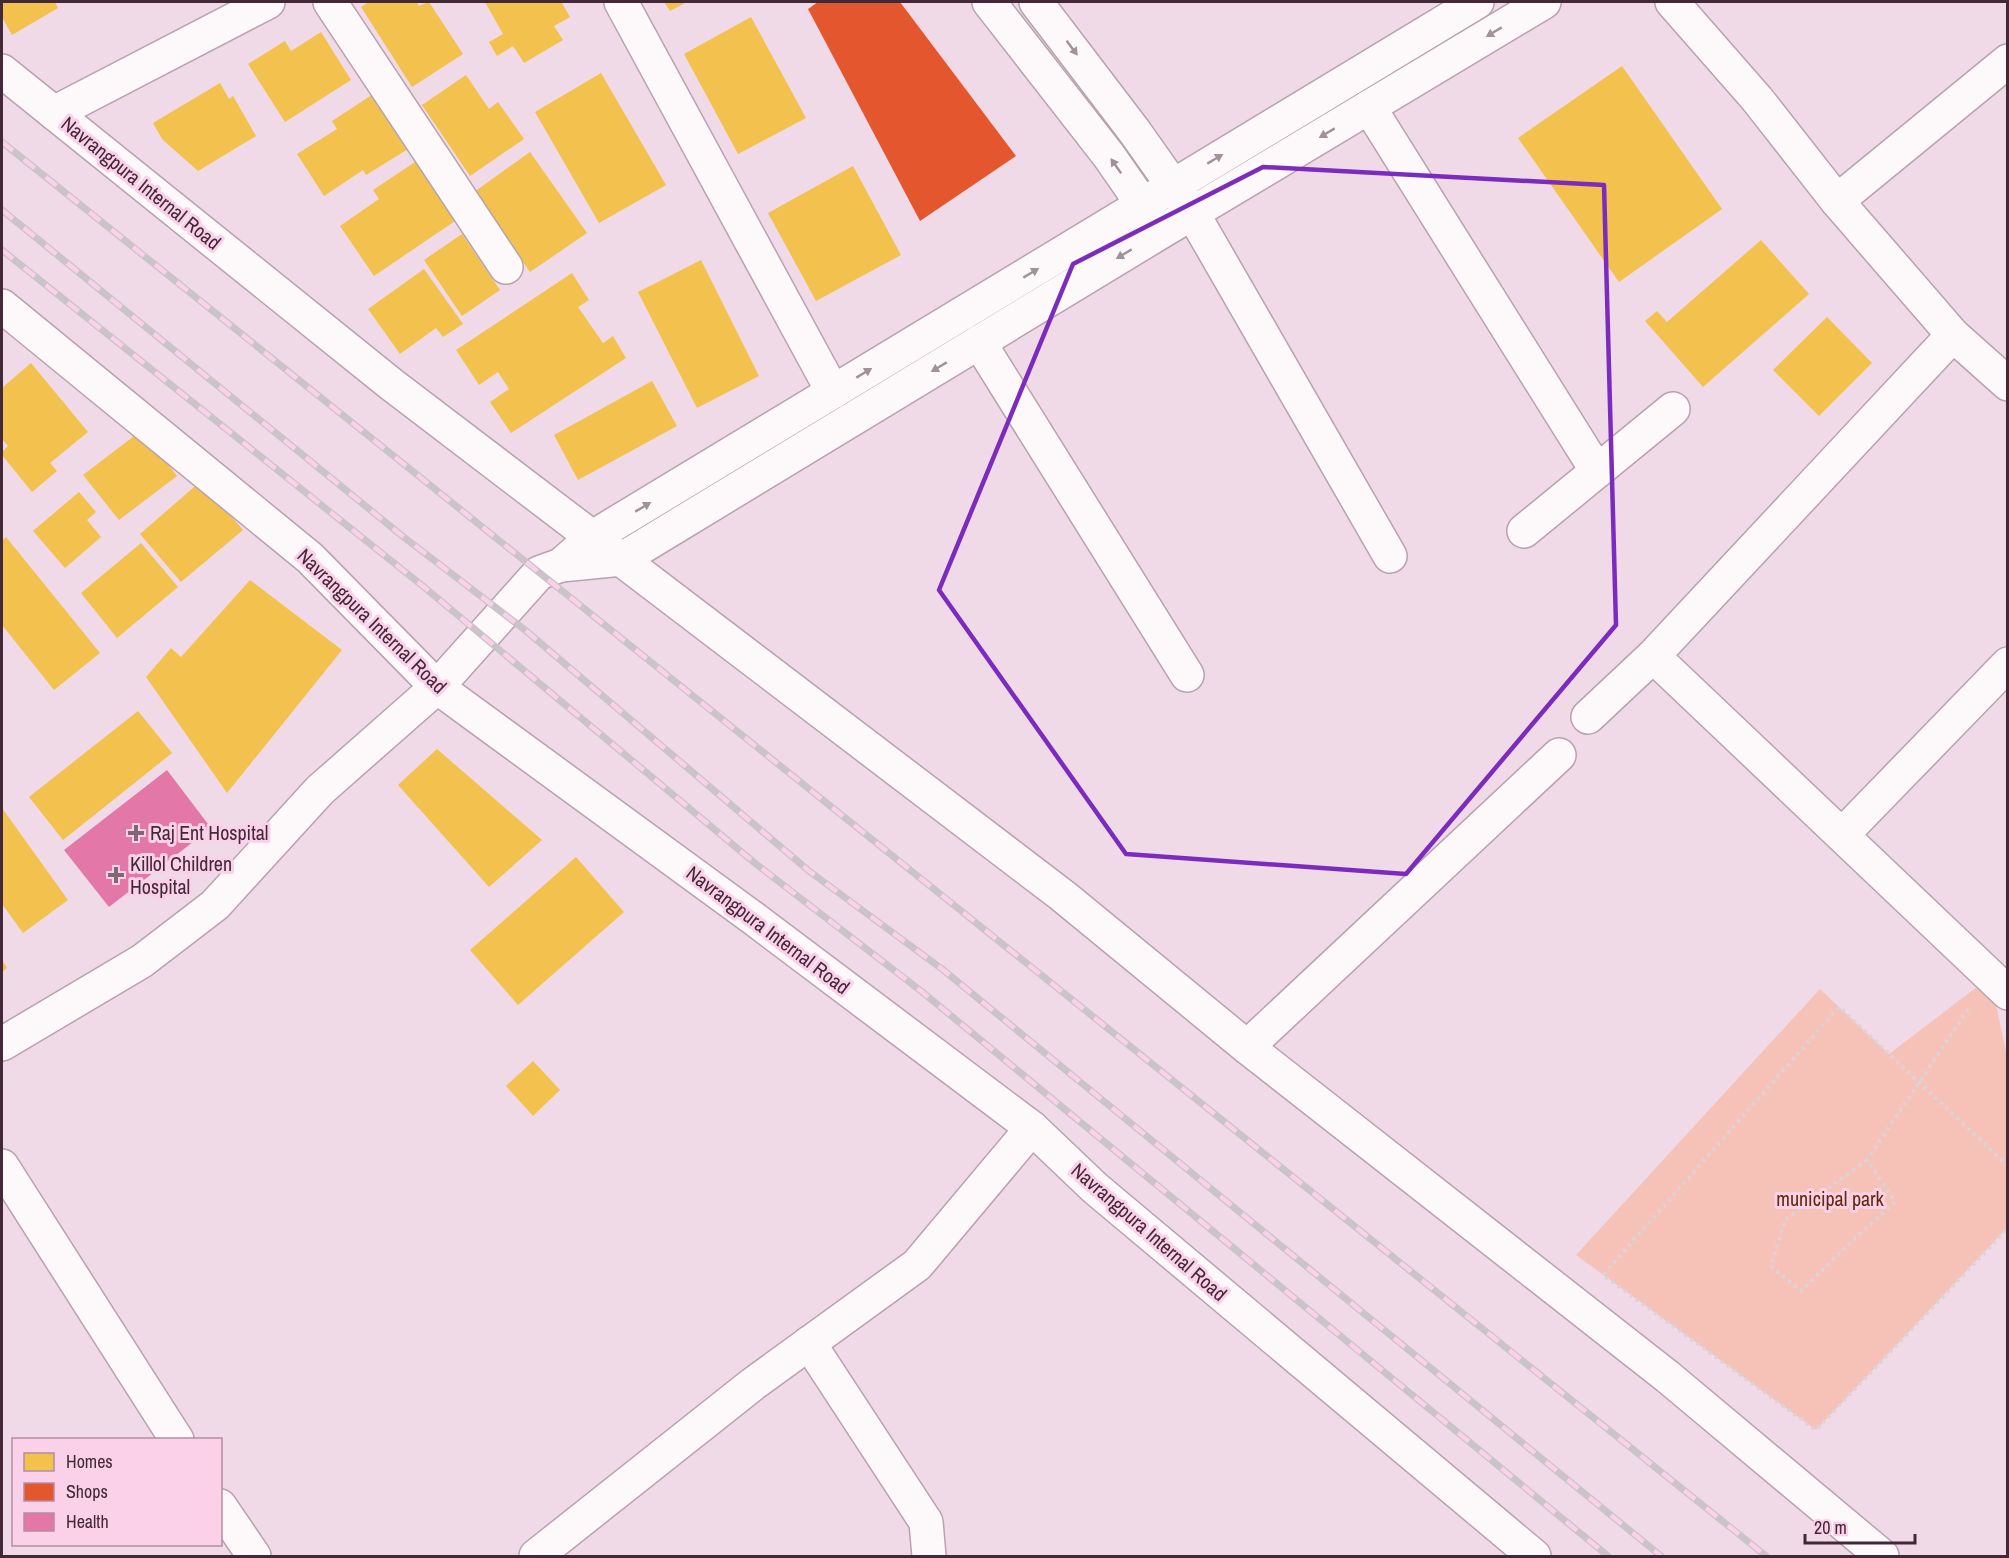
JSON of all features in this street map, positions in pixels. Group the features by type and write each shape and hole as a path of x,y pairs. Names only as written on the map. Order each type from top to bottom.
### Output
{"street":[{"path":"54,113 268,2"},
{"path":"330,2 506,267"},
{"path":"621,2 833,392"},
{"path":"989,2 1109,156 1151,219"},
{"path":"1036,2 1193,214 1390,556"},
{"path":"2,1044 142,961 215,905 320,790 437,687 539,573 561,565 622,559 980,342 1151,219 1173,184 1477,2"},
{"path":"561,565 593,537 833,392 1151,219 1193,214 1544,2"},
{"path":"1672,2 1757,99 1838,201 1953,334 2007,384"},
{"path":"1838,201 2007,61"},
{"name":"Navrangpura Internal Road","path":"2,71 391,384 1063,896 1248,1047 1668,1377 1882,1557"},
{"path":"1369,107 1597,471"},
{"name":"Navrangpura Internal Road","path":"2,306 310,558 437,687 753,918 1032,1128 1104,1196 1534,1557"},
{"path":"1588,717 1653,656 1953,334"},
{"path":"980,342 1187,675"},
{"path":"1524,531 1673,409"},
{"path":"1653,656 1842,835 2002,976"},
{"path":"1842,835 2007,664"},
{"path":"1248,1047 1559,756"},
{"path":"536,1557 753,1384 917,1265 1032,1128"},
{"path":"2,1166 176,1438"},
{"path":"809,1343 926,1522 929,1557"},
{"path":"222,1509 254,1557"}],"path":[{"path":"1866,1160 1896,1202 1857,1236 1801,1291 1771,1266 1785,1220 1866,1160 2002,976"},
{"path":"2007,1166 1839,1007 1604,1275 1816,1430 2007,1228"}],"highlighted area":[{"path":"1263,167 1604,185 1616,625 1406,874 1126,854 939,590 1073,264"}],"green space":[{"name":"municipal park","path":"1990,977 2007,1056 2007,1228 1816,1430 1576,1255 1820,989 1889,1054"}],"building: Homes":[{"path":"2,2 55,2 58,8 12,35 2,17"},
{"path":"369,2 417,2 419,6 429,2 463,54 412,87 361,7"},
{"path":"485,2 565,2 562,3 570,17 554,26 563,40 524,63 513,46 497,56 489,42 503,34"},
{"path":"664,2 687,2 670,11"},
{"path":"751,17 806,118 738,154 684,54"},
{"path":"321,32 351,80 285,122 248,64 285,41 291,51"},
{"path":"1622,66 1722,209 1619,282 1518,138"},
{"path":"601,73 666,185 599,223 535,112"},
{"path":"466,75 489,109 498,102 524,139 470,176 422,105"},
{"path":"220,83 229,99 233,96 256,136 198,171 162,139 153,123"},
{"path":"378,91 413,146 366,175 363,170 324,196 297,154 337,129 332,121"},
{"path":"530,152 587,233 530,272 474,192"},
{"path":"415,162 455,221 374,276 340,226 379,199 373,190"},
{"path":"853,166 901,255 816,301 768,213"},
{"path":"462,234 500,290 462,316 424,260"},
{"path":"1761,240 1809,294 1703,387 1645,321 1657,311 1667,322"},
{"path":"701,260 759,376 697,408 638,292"},
{"path":"424,269 463,324 443,337 436,328 400,354 368,309"},
{"path":"572,273 589,300 578,307 603,343 613,336 626,358 511,433 490,402 509,389 498,372 479,385 456,350"},
{"path":"1827,317 1872,363 1819,416 1773,370"},
{"path":"31,363 88,432 50,463 57,471 32,492 2,455 8,446 2,439 2,388"},
{"path":"652,381 677,426 578,480 554,435"},
{"path":"142,430 177,476 119,520 83,475"},
{"path":"201,481 243,530 181,582 140,534"},
{"path":"79,492 96,512 87,520 101,537 65,568 33,531"},
{"path":"6,537 100,653 54,690 2,625 2,541"},
{"path":"141,543 178,587 117,638 81,593"},
{"path":"250,580 342,650 227,793 146,677 171,648 181,657"},
{"path":"138,711 172,753 63,840 29,797"},
{"path":"437,749 542,840 489,887 398,785"},
{"path":"2,808 68,900 23,933 2,904"},
{"path":"576,857 624,912 518,1005 470,950"},
{"path":"2,960 7,968 2,972"},
{"path":"533,1061 560,1090 533,1116 506,1086"}],"building: Shops":[{"path":"818,2 900,2 1016,156 920,221 808,9"}],"building: Health":[{"path":"167,770 211,828 109,907 64,850"}],"railway":[{"path":"2,142 1766,1556"},
{"path":"2,210 401,535 525,630 809,871 942,969 1661,1556"},
{"path":"2,250 424,587 756,864 921,991 1608,1556"}],"place":[{"name":"Raj Ent Hospital","path":"136,833"},
{"name":"Killol Children Hospital","path":"116,875"}]}
